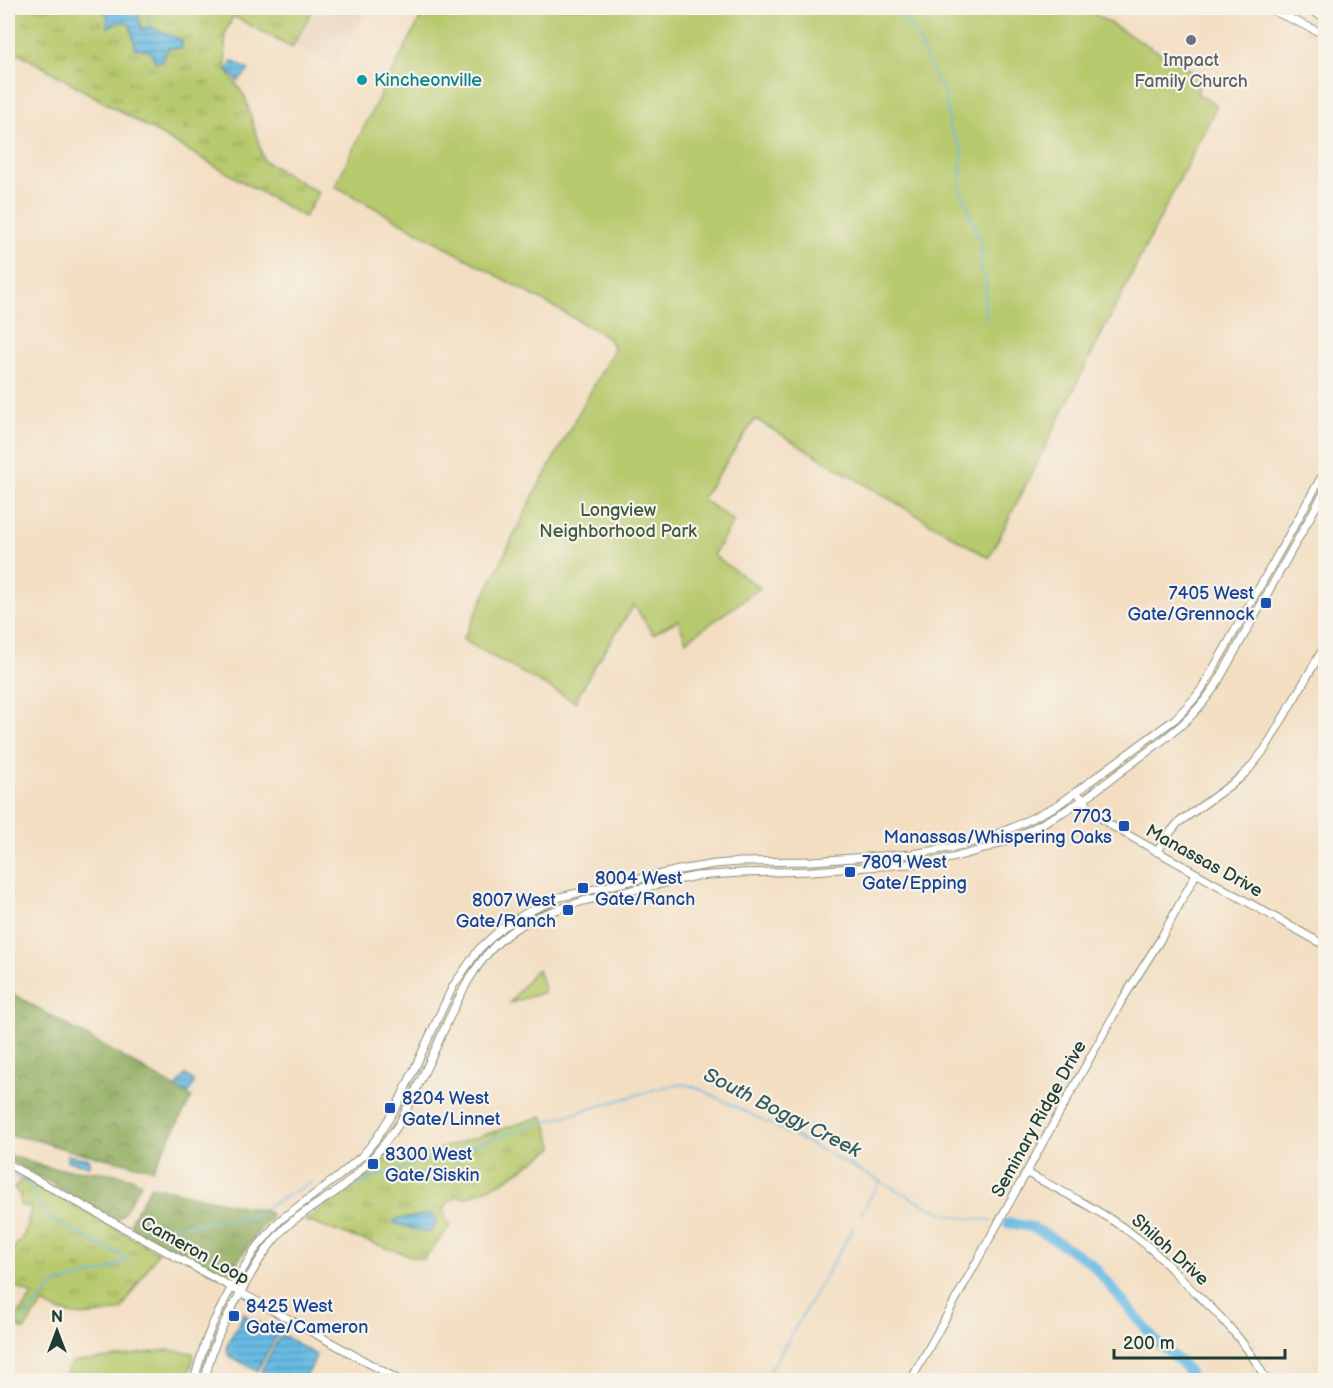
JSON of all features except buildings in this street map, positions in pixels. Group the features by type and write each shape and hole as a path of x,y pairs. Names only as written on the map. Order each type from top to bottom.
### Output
{"main road":[{"path":"1268,8 1326,35"},
{"path":"1303,8 1326,17"},
{"path":"194,1380 209,1333 231,1288 254,1251 280,1220 363,1155 397,1106 449,995 479,950 495,934 528,912 560,897 695,867 740,862 812,861 912,854 949,848 1014,827 1058,805 1175,719 1201,690 1326,468"},
{"path":"205,1380 218,1335 262,1256 290,1224 347,1182 385,1143 399,1124 458,999 476,969 501,940 521,925 583,901 696,876 922,863 984,849 1046,823 1083,800 1178,729 1205,701 1222,675 1326,489"},
{"path":"1157,852 1178,823 1240,778 1256,761 1326,644"},
{"name":"Manassas Drive","path":"1076,792 1098,816 1112,826 1326,946"},
{"name":"Seminary Ridge Drive","path":"911,1380 1121,1002 1160,940 1196,874"},
{"name":"Cameron Loop","path":"8,1164 399,1380"},
{"name":"Shiloh Drive","path":"1027,1173 1106,1217 1144,1243 1219,1316 1266,1380"}],"shaded area":[{"path":"313,8 369,8 334,66 293,44"},
{"path":"1314,8 1325,8 1325,42 1303,32"}],"green space":[{"path":"8,8 313,8 292,48 233,16 225,34 226,69 245,97 264,161 319,193 304,217 8,47"},
{"name":"Longview Neighborhood Park","path":"426,8 1084,8 1202,77 1197,94 1217,105 989,558 755,419 702,499 734,521 713,555 760,588 686,641 678,620 653,634 634,605 594,667 575,702 463,640 532,498 614,349 608,337 335,186"},
{"path":"538,969 545,992 510,1003 531,975"},
{"path":"8,991 192,1097 153,1169 8,1135"},
{"path":"543,1116 554,1148 504,1181 465,1198 456,1197 449,1201 444,1210 450,1227 423,1260 305,1221 369,1171 386,1150 408,1159"},
{"path":"8,1154 47,1167 122,1175 141,1183 122,1216 114,1218 13,1162 8,1158"},
{"path":"24,1177 158,1252 121,1310 81,1316 62,1312 43,1303 24,1330 12,1323 33,1295 8,1283 8,1252 22,1238 31,1207 20,1206 20,1195 14,1188"},
{"path":"151,1186 265,1211 270,1213 271,1217 226,1278 135,1230 131,1224 132,1218"},
{"path":"168,1350 193,1353 194,1357 187,1380 63,1380 71,1363"}],"water":[{"path":"103,8 136,8 142,29 150,27 182,40 182,48 168,49 162,61 155,62 148,51 135,48 129,25 122,22 107,27 108,18"},
{"path":"232,61 249,70 238,81 227,71"},
{"path":"185,1075 194,1083 187,1094 176,1088"},
{"path":"67,1155 89,1159 89,1166 67,1161"},
{"path":"432,1214 436,1222 427,1233 394,1223 395,1220"},
{"path":"244,1313 247,1317 278,1333 257,1371 228,1355 227,1346"},
{"path":"283,1335 316,1355 310,1370 302,1380 258,1380 278,1339"}],"waterway":[{"path":"147,8 150,27"},
{"path":"893,8 918,38 946,98 949,126 963,151 961,189 982,247 980,269 986,281 987,320"},
{"name":"South Boggy Creek","path":"348,1191 378,1176 538,1124 664,1087 683,1084 698,1088 931,1208 961,1217 992,1220"},
{"name":"South Boggy Creek","path":"8,1172 33,1187 45,1216 127,1259 109,1270 54,1285 8,1336"},
{"path":"861,1214 880,1181"},
{"name":"South Boggy Creek","path":"166,1227 246,1219 311,1182"},
{"name":"South Boggy Creek","path":"1008,1223 1027,1226 1042,1232 1090,1262 1159,1344 1182,1363 1194,1380"},
{"path":"765,1380 853,1228"}],"place":[{"name":"Impact Family Church","path":"1191,40"},
{"name":"Kincheonville","path":"362,80"},
{"name":"7405 West Gate/Grennock","path":"1266,603"},
{"name":"7703 Manassas/Whispering Oaks","path":"1124,826"},
{"name":"7809 West Gate/Epping","path":"850,872"},
{"name":"8004 West Gate/Ranch","path":"583,888"},
{"name":"8007 West Gate/Ranch","path":"568,910"},
{"name":"8204 West Gate/Linnet","path":"390,1108"},
{"name":"8300 West Gate/Siskin","path":"373,1164"},
{"name":"8425 West Gate/Cameron","path":"234,1316"}]}
